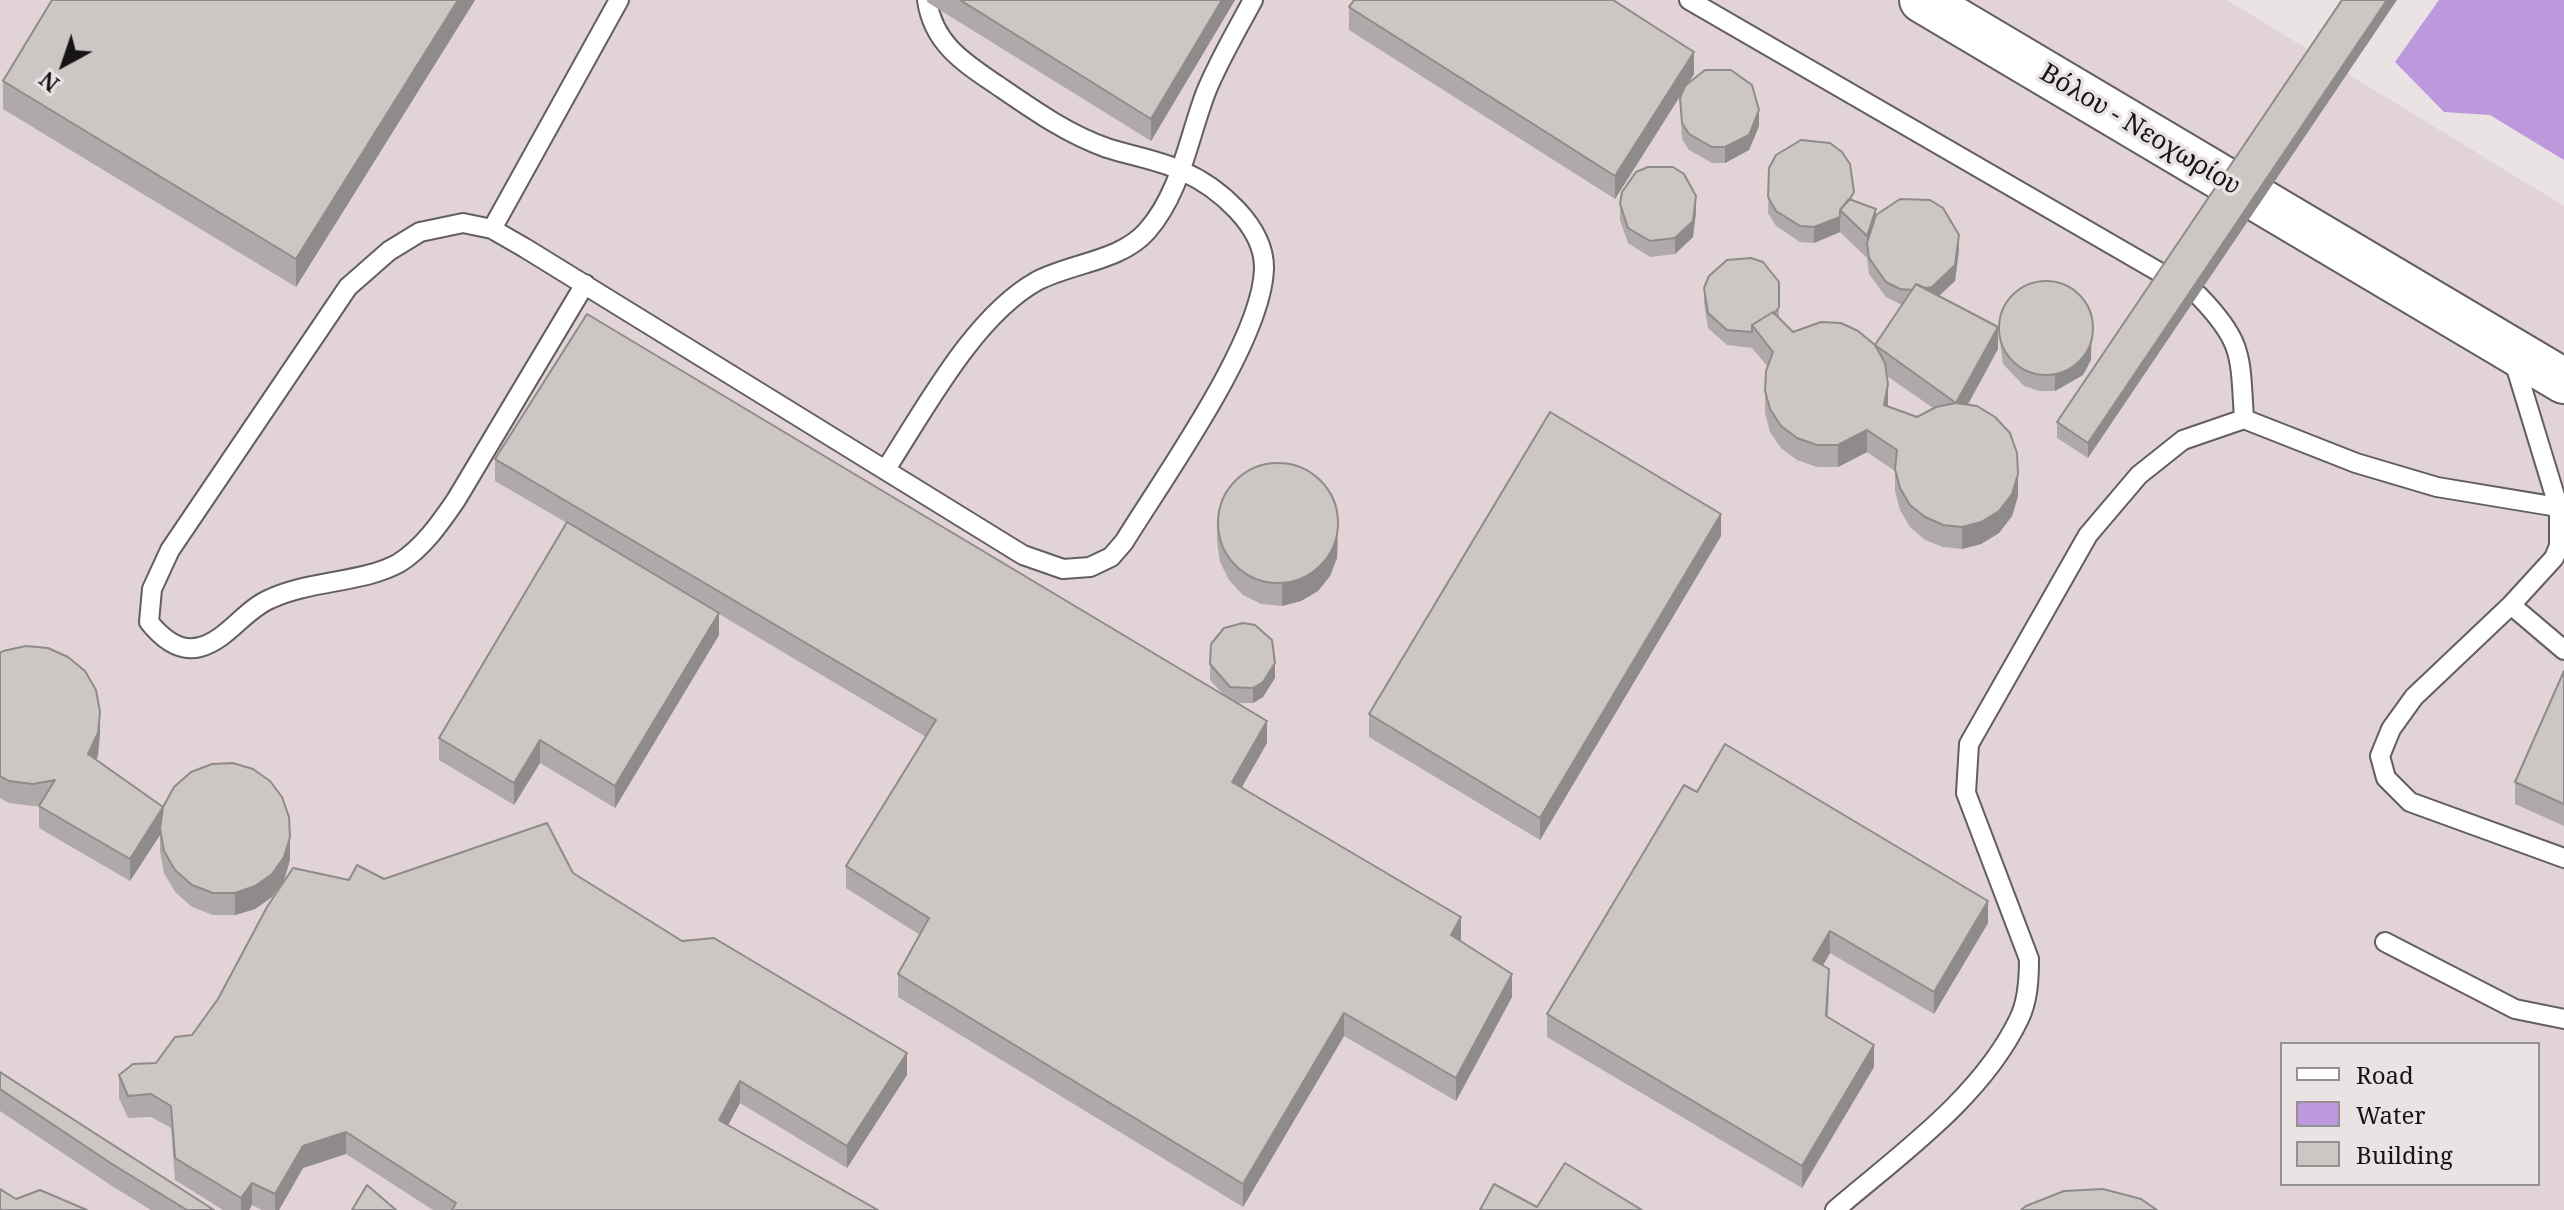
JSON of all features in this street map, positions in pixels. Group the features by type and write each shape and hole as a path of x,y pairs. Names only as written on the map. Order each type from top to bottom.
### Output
{"main road":[{"name":"Βόλου - Νεοχωρίου","path":"1922,0 2564,381"}],"lane":[{"path":"492,229 619,0"},
{"path":"585,284 456,500 439,525 410,554 397,564 373,572 301,586 267,600 217,639 199,648 180,647 161,637 149,622 152,589 170,550 348,287 389,251 420,232 463,223 492,229 585,284 1023,555 1063,569 1090,567 1111,557 1124,542 1246,336 1261,289 1264,268 1254,233 1227,202 1182,171 1106,147 1034,110 951,52 929,17 927,0"},
{"path":"886,469 955,365 996,315 1036,282 1138,240 1148,230 1182,171 1206,92 1253,0"},
{"path":"1689,0 2166,276"},
{"path":"2198,295 2231,331 2241,361 2244,419"},
{"path":"2511,352 2562,508 2559,546 2554,558 2511,605 2414,697 2391,729 2380,756 2386,778 2410,802 2564,858"},
{"path":"1835,1210 1958,1102 1993,1060 2020,1018 2029,985 2029,959 1966,793 1969,744 2088,535 2139,475 2183,440 2244,419 2356,463 2437,487 2562,508"},
{"path":"2511,605 2564,650"},
{"path":"2385,942 2515,1009 2564,1019"}],"shaded area":[{"path":"0,0 2227,0 2564,206 2564,1210 0,1210"}],"water":[{"path":"2439,0 2564,0 2564,160 2490,115 2444,112 2395,62"}],"building":[{"path":"52,0 458,0 296,259 3,81"},
{"path":"960,0 1222,0 1151,119"},
{"path":"1354,0 1613,0 1694,52 1615,176 1349,7"},
{"path":"2342,0 2387,0 2088,443 2057,422"},
{"path":"1705,70 1731,70 1752,85 1759,110 1749,135 1725,147 1712,147 1689,134 1682,123 1680,98 1685,86"},
{"path":"1801,140 1830,143 1842,152 1850,164 1854,192 1840,210 1840,217 1814,227 1800,226 1776,211 1768,197 1769,168 1776,155"},
{"path":"1648,167 1673,167 1684,174 1696,196 1693,221 1675,238 1650,241 1628,228 1620,204 1622,192 1636,172"},
{"path":"1849,199 1876,209 1867,236 1840,210"},
{"path":"1900,199 1930,200 1943,208 1959,235 1955,265 1932,287 1916,284 1912,290 1900,289 1886,282 1869,258 1867,243 1876,215"},
{"path":"1751,258 1763,262 1779,282 1779,307 1774,314 1752,325 1752,332 1727,330 1708,313 1704,288 1709,276 1727,260"},
{"path":"2046,281 2064,285 2079,295 2089,310 2093,328 2089,346 2079,361 2064,371 2046,375 2028,371 2013,361 2003,346 1999,328 2003,310 2013,295 2028,285"},
{"path":"1916,284 1998,327 1956,403 1875,345"},
{"path":"1773,312 1793,332 1821,322 1841,323 1858,331 1875,345 1885,363 1888,384 1884,405 1917,417 1936,407 1956,403 1977,406 1995,417 2010,433 2017,453 2018,474 2012,494 1999,511 1981,522 1962,527 1943,525 1925,517 1910,505 1900,488 1895,469 1897,450 1867,430 1838,445 1817,445 1797,438 1781,426 1770,409 1765,391 1766,371 1773,352 1752,325"},
{"path":"587,314 1267,721 1232,782 1461,917 1451,935 1512,974 1456,1078 1344,1013 1243,1184 898,974 929,918 846,866 936,720 495,459"},
{"path":"1550,412 1721,514 1540,818 1369,714"},
{"path":"1278,463 1301,468 1320,481 1333,500 1338,523 1333,546 1320,565 1301,578 1278,583 1255,578 1236,565 1223,546 1218,523 1223,500 1236,481 1255,468"},
{"path":"567,522 719,613 615,786 540,740 514,783 439,738"},
{"path":"1243,623 1255,625 1272,640 1275,663 1263,682 1253,688 1230,687 1210,664 1211,644 1224,628"},
{"path":"26,646 48,648 68,657 85,671 96,690 100,712 98,733 88,754 163,807 130,859 39,806 55,780 33,784 9,781 0,776 0,653"},
{"path":"2564,671 2564,804 2515,782"},
{"path":"1725,744 1988,901 1934,992 1830,931 1813,960 1829,969 1826,1016 1874,1045 1802,1166 1547,1014 1684,785 1697,792"},
{"path":"233,763 253,769 270,781 282,797 289,817 290,837 284,857 272,874 255,886 235,893 213,893 192,885 175,870 164,851 160,829 163,807 174,787 191,772 212,764"},
{"path":"547,823 573,873 682,941 714,938 907,1053 847,1146 740,1081 719,1120 878,1210 452,1210 456,1203 346,1132 303,1146 275,1194 252,1183 241,1198 175,1158 171,1106 151,1094 128,1096 119,1075 133,1064 156,1063 175,1037 192,1035 218,999 267,907 293,868 349,880 357,865 384,879"},
{"path":"0,1072 214,1210 187,1210 112,1164 0,1089"},
{"path":"1565,1163 1642,1210 1480,1210 1494,1184 1537,1207"},
{"path":"367,1185 396,1210 352,1210"},
{"path":"0,1189 16,1199 40,1190 87,1210 0,1210"},
{"path":"2103,1189 2141,1199 2157,1210 2021,1210 2064,1191"}]}
